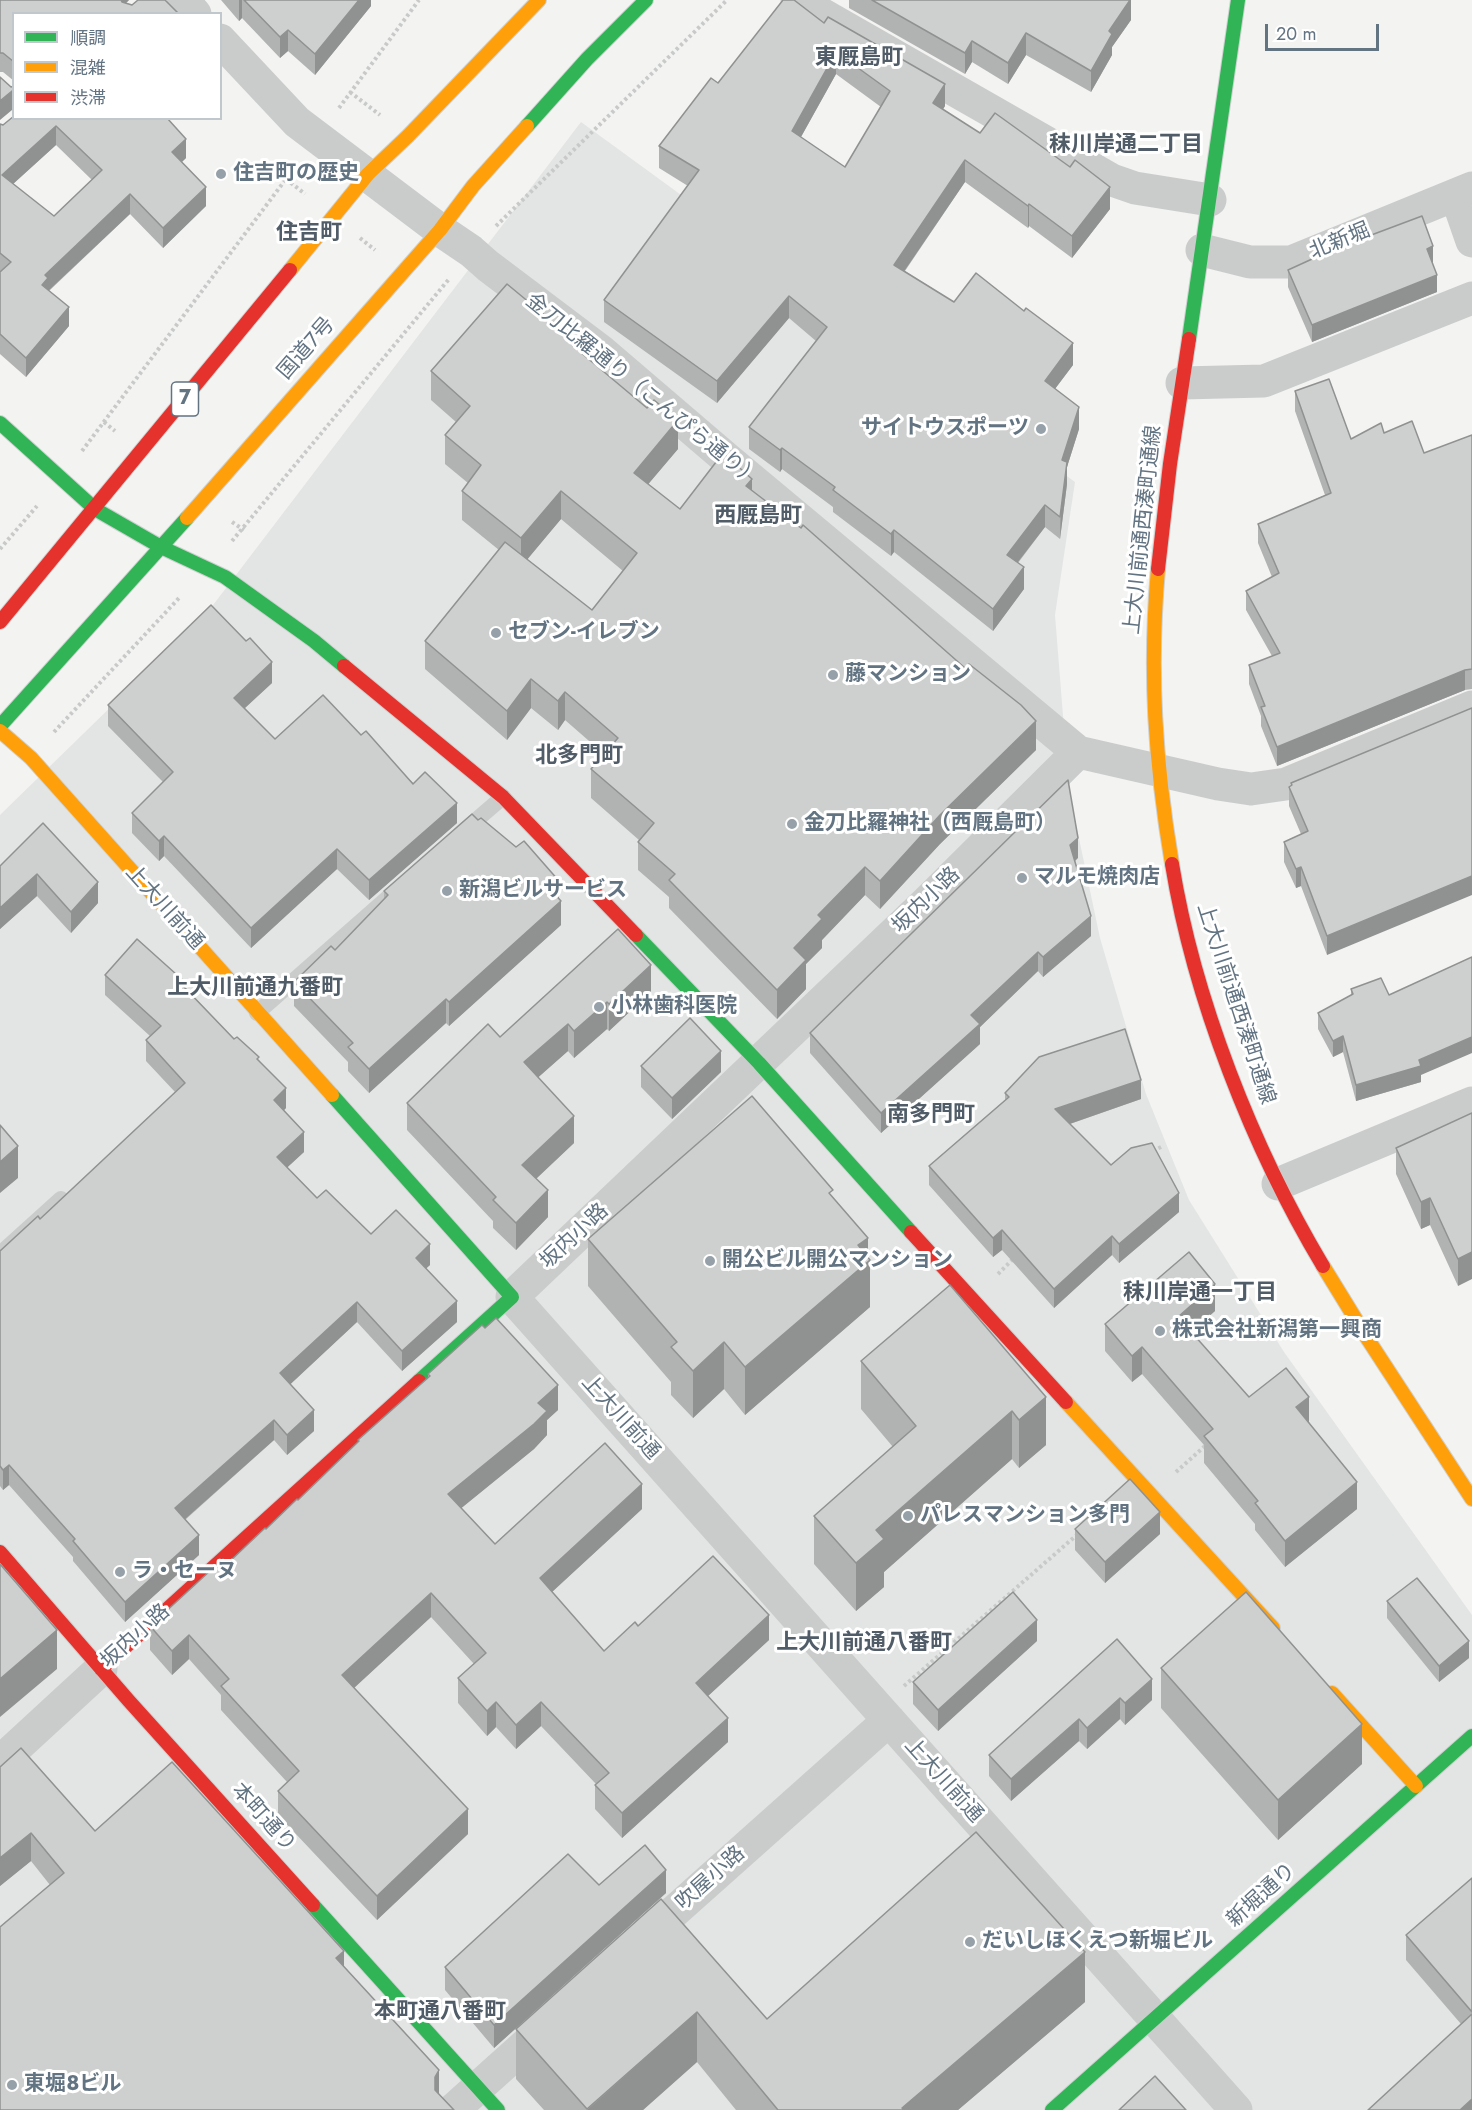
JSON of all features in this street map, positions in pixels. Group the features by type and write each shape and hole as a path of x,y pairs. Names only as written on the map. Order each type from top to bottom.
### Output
{"main road":[{"name":"7","path":"0,622 368,174 408,136 539,0"},
{"name":"国道7号","path":"0,728 440,230 473,186 579,67 646,0"},
{"name":"上大川前通西湊町通線","path":"1238,0 1165,501 1155,588 1153,677 1157,771 1172,861 1189,942 1243,1106 1278,1184 1313,1250 1355,1321 1469,1490"},
{"path":"0,423 95,509 161,548 225,577 314,641 502,796 759,1063 971,1299 1280,1636"},
{"name":"上大川前通","path":"0,728 31,758 512,1297"},
{"name":"坂内小路","path":"101,1669 512,1297"},
{"name":"本町通り","path":"0,1552 101,1669 488,2099"},
{"path":"1320,1680 1416,1786"},
{"name":"新堀通り","path":"1052,2110 1472,1736"}],"street":[{"path":"183,0 193,12"},
{"path":"797,0 1112,180 1135,188 1210,200"},
{"name":"金刀比羅通り（こんぴら通り）","path":"222,42 297,122 316,138 471,251 602,352 1078,752"},
{"path":"1464,192 1472,241"},
{"name":"北新堀","path":"1202,250 1250,262 1291,262 1464,192"},
{"path":"1182,383 1264,381 1472,298"},
{"path":"1078,752 1157,771 1251,789 1286,784 1472,707"},
{"name":"坂内小路","path":"512,1297 927,902 1078,752"},
{"path":"1278,1184 1472,1103"},
{"name":"上大川前通","path":"512,1297 1236,2110"},
{"name":"坂内小路","path":"0,1762 101,1669"},
{"name":"吹屋小路","path":"621,1959 884,1714"},
{"path":"453,2110 488,2099 576,1999"}],"lane":[{"path":"450,843 502,796"},
{"path":"257,1013 406,882"},
{"path":"0,1254 61,1198"}],"path":[{"path":"0,549 61,478 419,0"},
{"path":"31,758 244,530 471,251 727,0"},
{"path":"1143,1155 1163,1146"},
{"path":"971,1299 1021,1252"},
{"path":"1151,1494 1211,1441"},
{"path":"884,1714 1084,1528"}],"shaded area":[{"path":"581,122 1075,482 1055,615 1069,791 1100,938 1146,1094 1189,1200 1284,1352 1472,1615 1472,2110 0,2110 0,815 207,613"}],"building":[{"path":"0,0 121,0 132,5 138,0 165,0 177,12 12,12 12,60 0,53"},
{"path":"244,0 359,0 315,54 288,30 280,37"},
{"path":"783,0 794,0 824,23 828,17 945,84 933,103 980,133 995,113 1070,167 1075,160 1110,187 1072,236 965,160 894,265 954,302 976,273 1024,311 1026,308 1073,343 1045,381 1079,407 1062,460 1067,462 1060,517 1045,505 1007,555 1024,567 993,609 894,530 891,534 833,490 835,487 749,427 827,327 789,296 717,381 604,300 699,170 659,146 711,78 718,83","holes":["836,52 890,91 845,167 792,131"]},
{"path":"872,0 1130,0 1109,31 1112,34 1091,71 1026,33 1008,63 972,41 965,53"},
{"path":"0,77 12,87 12,92 0,101"},
{"path":"12,118 12,120 169,120 186,139 172,152 206,187 163,228 130,194 45,275 48,278 42,285 69,307 26,358 0,334 0,272 11,262 0,253 0,124 3,125","holes":["56,126 102,170 54,216 2,175"]},
{"path":"1422,216 1433,246 1427,249 1437,275 1312,325 1288,270 1334,249"},
{"path":"507,284 577,342 573,346 647,408 654,400 678,420 634,473 680,509 723,453 752,479 746,486 801,528 803,525 965,668 969,664 1021,705 1036,721 940,815 880,881 865,867 818,915 822,919 794,948 806,960 777,990 669,880 675,874 638,842 654,823 591,769 618,738 565,692 558,701 531,679 507,711 425,641 505,542 592,610 637,553 561,491 521,538 462,491 481,465 445,435 470,406 431,371"},
{"path":"1329,379 1351,439 1381,423 1384,433 1412,421 1424,453 1472,435 1472,669 1277,747 1261,707 1265,706 1249,665 1280,653 1246,591 1279,573 1258,524 1331,493 1295,391"},
{"path":"211,605 246,641 250,638 272,662 234,698 275,739 323,695 361,735 366,731 413,784 425,772 457,803 369,880 337,849 251,928 164,836 159,841 132,813 173,772 108,705"},
{"path":"1472,708 1472,876 1327,936 1301,867 1296,869 1284,842 1308,831 1289,787 1291,783"},
{"path":"1068,780 1078,838 1070,845 1091,916 1043,957 1038,952 971,1015 980,1024 881,1113 810,1033"},
{"path":"472,814 478,820 481,818 516,847 524,841 559,881 550,889 561,901 449,1002 446,999 369,1069 348,1047 353,1043 294,982 331,946 335,950 388,895 384,891"},
{"path":"43,823 98,882 71,912 37,874 0,908 0,866"},
{"path":"618,929 651,965 609,1004 607,1002 574,1031 568,1024 524,1062 574,1116 522,1165 548,1190 516,1223 493,1200 496,1197 407,1103 488,1024 500,1037"},
{"path":"137,939 186,983 183,986 234,1039 237,1037 259,1057 257,1059 286,1088 274,1100 304,1132 277,1157 317,1198 326,1190 371,1234 396,1210 430,1244 416,1258 457,1301 402,1351 357,1302 280,1373 314,1410 287,1435 274,1420 175,1508 199,1535 125,1602 73,1541 75,1539 9,1465 3,1470 0,1466 0,1251 38,1216 40,1219 185,1083 146,1040 161,1026 105,975"},
{"path":"1472,957 1472,1037 1419,1060 1421,1066 1356,1085 1343,1036 1333,1041 1318,1013 1353,994 1351,989 1381,978 1389,995"},
{"path":"690,1018 721,1051 672,1098 641,1066"},
{"path":"1125,1029 1141,1080 1055,1109 1111,1165 1131,1148 1152,1143 1179,1193 1119,1244 1112,1236 1054,1289 1002,1230 993,1238 929,1166 1009,1097 1005,1093 1039,1057"},
{"path":"752,1096 833,1190 829,1193 868,1238 858,1245 870,1260 745,1367 724,1342 693,1371 671,1347 677,1342 588,1239"},
{"path":"1472,1113 1472,1252 1458,1259 1430,1198 1421,1202 1396,1148"},
{"path":"0,1125 18,1146 0,1162"},
{"path":"1189,1252 1215,1284 1178,1317 1249,1397 1286,1368 1309,1397 1296,1407 1357,1482 1285,1541 1255,1503 1258,1501 1204,1436 1213,1429 1142,1347 1132,1356 1105,1324"},
{"path":"950,1285 1046,1397 1019,1420 1012,1411 876,1530 884,1539 856,1563 814,1516 916,1426 861,1361"},
{"path":"496,1318 558,1385 538,1403 547,1411 534,1424 448,1494 495,1544 605,1443 642,1484 540,1578 604,1651 635,1622 638,1626 713,1556 769,1615 696,1683 728,1718 622,1813 595,1785 609,1773 541,1702 516,1725 496,1702 487,1711 458,1678 486,1653 431,1593 342,1675 468,1809 377,1896 278,1791 299,1771 221,1686 229,1679 189,1635 172,1651 150,1626 223,1559 227,1564 298,1500 358,1440 430,1376 428,1374 482,1325 485,1328"},
{"path":"1130,1479 1160,1512 1105,1562 1075,1529"},
{"path":"0,1564 57,1630 0,1679"},
{"path":"1417,1578 1469,1641 1439,1666 1387,1601"},
{"path":"1013,1592 1037,1620 938,1710 913,1682"},
{"path":"1246,1592 1362,1724 1278,1800 1161,1668"},
{"path":"1117,1639 1152,1679 1125,1703 1120,1698 1087,1728 1079,1719 1011,1779 989,1755"},
{"path":"21,1748 95,1831 172,1762 344,1951 336,1958 439,2070 435,2077 435,2090 454,2110 0,2110 0,1927 64,1873 31,1833 0,1858 0,1767"},
{"path":"976,1832 1085,1952 902,2108 904,2110 778,2110 697,2012 587,2109 516,2029 661,1899 767,2019"},
{"path":"645,1845 666,1870 494,2025 445,1967 568,1854 599,1885"},
{"path":"1472,1878 1472,2012 1406,1935"},
{"path":"1472,2014 1472,2099 1460,2110 1368,2110"},
{"path":"1155,2076 1186,2110 1119,2110"}],"traffic: fast":[{"path":"527,126 587,59 646,0"},
{"path":"1189,339 1238,0"},
{"path":"0,423 95,509 161,547 225,577 314,641 344,666"},
{"path":"0,726 187,518"},
{"path":"636,935 759,1063 911,1232"},
{"path":"332,1095 512,1297 419,1381"},
{"path":"1052,2110 1472,1736"},
{"path":"313,1905 498,2110"}],"traffic: slow":[{"path":"290,270 368,174 408,136 539,0"},
{"path":"187,518 440,230 473,186 527,126"},
{"path":"1158,569 1154,644 1155,717 1161,790 1172,864"},
{"path":"0,731 31,758 332,1095"},
{"path":"1323,1266 1472,1499"},
{"path":"1066,1402 1273,1628"},
{"path":"1332,1693 1416,1786"}],"traffic: jam":[{"path":"0,622 290,270"},
{"path":"1158,569 1170,464 1189,339"},
{"path":"344,666 503,797 636,935"},
{"path":"1172,864 1195,967 1230,1072 1273,1173 1323,1266"},
{"path":"911,1232 1066,1402"},
{"path":"101,1669 419,1381"},
{"path":"0,1552 129,1701 313,1905"}],"place":[{"name":"住吉町の歴史","path":"221,174"},
{"name":"サイトウスポーツ","path":"1041,429"},
{"name":"セブン-イレブン","path":"496,633"},
{"name":"藤マンション","path":"833,675"},
{"name":"金刀比羅神社（西厩島町）","path":"792,824"},
{"name":"マルモ焼肉店","path":"1022,878"},
{"name":"新潟ビルサービス","path":"447,891"},
{"name":"小林歯科医院","path":"599,1007"},
{"name":"開公ビル開公マンション","path":"710,1261"},
{"name":"株式会社新潟第一興商","path":"1160,1331"},
{"name":"パレスマンション多門","path":"908,1516"},
{"name":"ラ・セーヌ","path":"120,1572"},
{"name":"だいしほくえつ新堀ビル","path":"970,1942"},
{"name":"東堀８ビル","path":"12,2085"}],"district":[{"name":"東厩島町","path":"859,59"},
{"name":"秣川岸通二丁目","path":"1126,146"},
{"name":"住吉町","path":"309,234"},
{"name":"西厩島町","path":"758,517"},
{"name":"北多門町","path":"579,757"},
{"name":"上大川前通九番町","path":"255,989"},
{"name":"南多門町","path":"931,1116"},
{"name":"秣川岸通一丁目","path":"1200,1294"},
{"name":"上大川前通八番町","path":"864,1644"},
{"name":"本町通八番町","path":"440,2013"}]}
